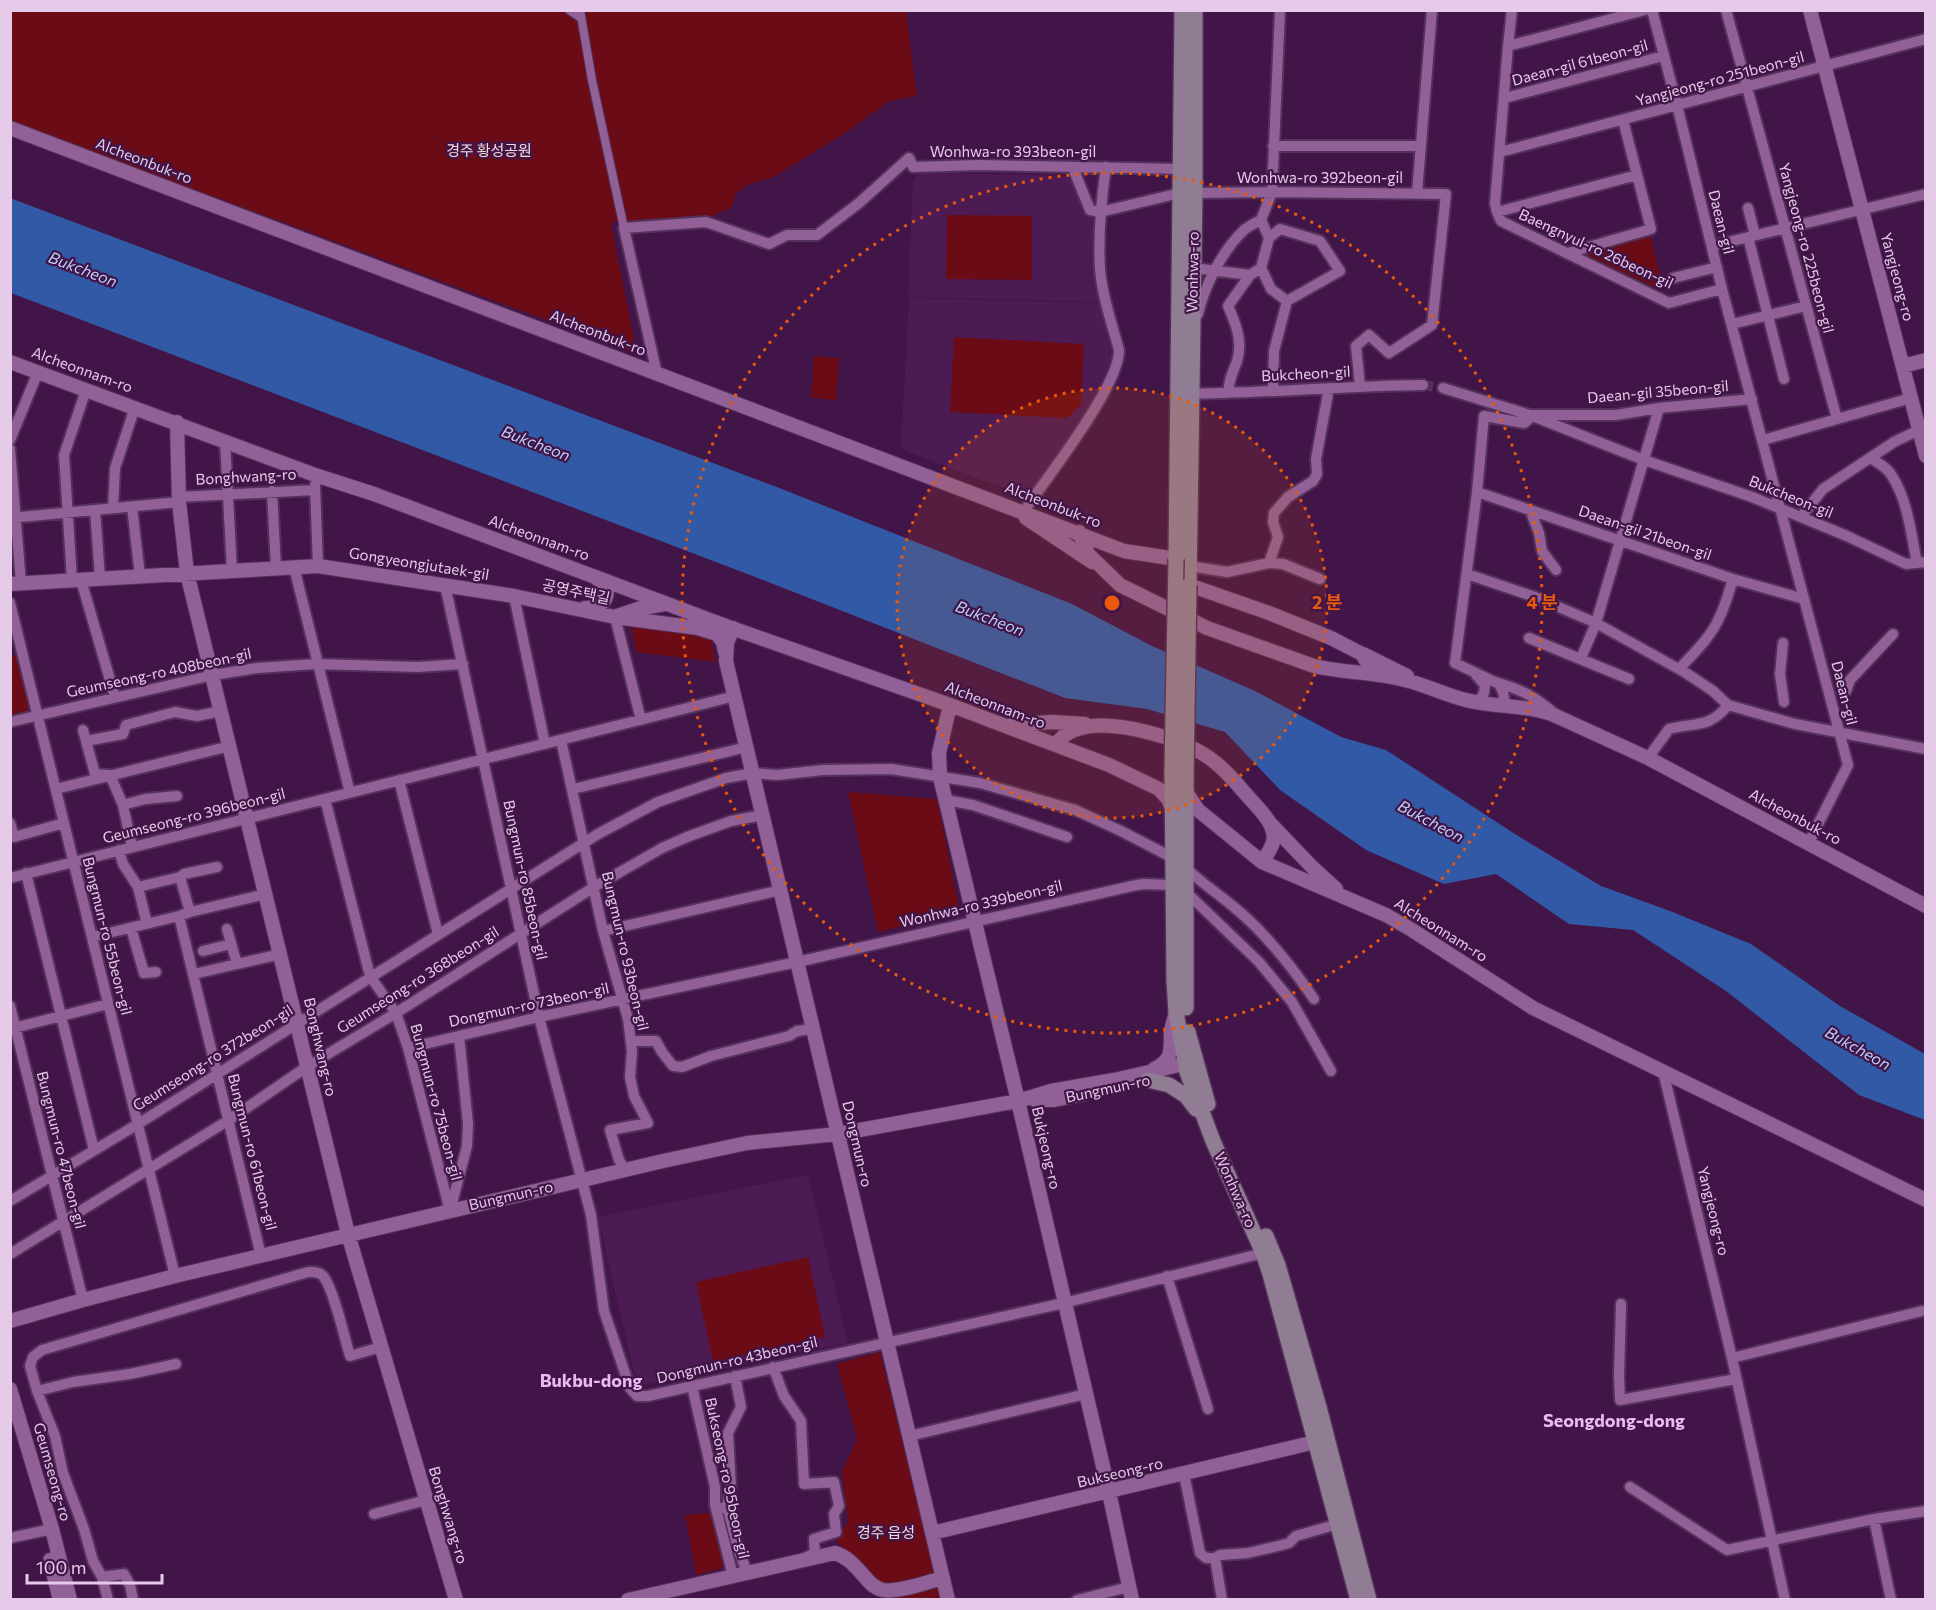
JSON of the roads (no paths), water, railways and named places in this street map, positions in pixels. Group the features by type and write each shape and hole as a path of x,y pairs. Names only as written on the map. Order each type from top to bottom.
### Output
{"main road":[{"name":"Wonhwa-ro","path":"1182,10 1180,169 1188,193 1194,268 1192,335 1185,394"},
{"name":"Wonhwa-ro","path":"1183,562 1188,193 1195,10"},
{"path":"1175,783 1189,585 1183,562"},
{"path":"1175,783 1183,562"},
{"name":"Wonhwa-ro","path":"1175,783 1186,813 1179,863 1176,1010 1201,1112 1263,1253 1358,1599"},
{"name":"Wonhwa-ro","path":"1179,888 1191,1067 1278,1265 1319,1407 1369,1599"},
{"path":"1148,1076 1169,1085 1186,1096 1201,1112"}],"street":[{"path":"569,10 581,14 592,80 657,374"},
{"path":"1192,335 1202,300 1214,271 1245,230 1261,220 1272,192 1280,10"},
{"path":"1417,193 1432,10"},
{"name":"Baengnyul-ro 26beon-gil","path":"1512,10 1495,203 1501,221 1669,303 1722,289"},
{"path":"1508,46 1644,10"},
{"name":"Daean-gil","path":"1652,10 1722,289 1848,765 1809,843"},
{"name":"Yangjeong-ro 225beon-gil","path":"1726,10 1837,419"},
{"name":"Yangjeong-ro","path":"1814,12 1824,66 1926,456"},
{"name":"Yangjeong-ro 251beon-gil","path":"1500,152 1926,39"},
{"name":"Daean-gil 61beon-gil","path":"1505,98 1663,56"},
{"name":"Yangjeong-ro 251beon-gil","path":"1568,253 1651,229 1623,120"},
{"name":"Alcheonbuk-ro","path":"10,128 1119,548 1183,562"},
{"path":"1273,146 1421,146"},
{"name":"Wonhwa-ro 393beon-gil","path":"624,228 706,222 769,244 787,235 817,235 859,203 909,158 913,167 978,165 1180,169"},
{"path":"1024,511 1086,422 1119,358 1100,270 1100,212 1106,167"},
{"path":"1073,168 1090,210 1100,212 1188,193"},
{"name":"Baengnyul-ro 26beon-gil","path":"1497,212 1636,175"},
{"name":"Wonhwa-ro 392beon-gil","path":"1188,193 1446,194 1432,324 1389,353 1369,335 1356,346 1360,386"},
{"path":"1712,246 1926,194"},
{"path":"1748,208 1751,236 1784,379"},
{"path":"1261,220 1269,238"},
{"path":"1273,391 1274,351 1287,301 1340,272 1320,241 1280,229 1269,238 1261,268 1271,289 1287,301"},
{"path":"1673,278 1717,267"},
{"path":"1194,268 1250,275"},
{"path":"1229,393 1228,381 1238,359 1238,329 1228,306 1250,275 1261,268"},
{"path":"1732,324 1806,306"},
{"path":"1903,366 1926,360"},
{"name":"Alcheonnam-ro","path":"10,362 1056,745 1065,735 1073,731 1096,726 1145,732 1191,747 1209,757 1228,774 1269,822 1342,895"},
{"path":"10,440 38,372"},
{"name":"Bukcheon-gil","path":"1185,394 1423,385"},
{"path":"1269,563 1278,537 1274,527 1274,513 1288,497 1313,482 1317,474 1316,459 1329,388"},
{"name":"Bukcheon-gil","path":"1443,388 1530,415 1644,460 1780,508 1906,564 1921,562"},
{"path":"86,390 64,455 68,512 77,580 115,697"},
{"path":"1763,440 1911,398"},
{"name":"Daean-gil 35beon-gil","path":"1530,415 1616,414 1752,399"},
{"path":"113,508 115,468 135,407"},
{"path":"1581,658 1596,623 1659,408"},
{"path":"1504,705 1503,692 1499,684 1455,663 1477,492 1484,416 1524,423 1530,415"},
{"name":"Bonghwang-ro","path":"177,422 179,500 187,573 348,1234 456,1599"},
{"path":"1801,517 1823,489 1894,442 1919,430"},
{"path":"225,441 232,571"},
{"path":"10,449 16,583"},
{"path":"1870,458 1892,475 1907,511 1921,562"},
{"path":"315,475 318,566"},
{"name":"Bonghwang-ro","path":"179,500 228,494 315,490"},
{"path":"272,491 276,568"},
{"name":"Daean-gil 21beon-gil","path":"1477,492 1733,579 1804,599"},
{"path":"14,517 132,507 179,500"},
{"path":"999,502 1099,566"},
{"path":"132,507 140,576"},
{"path":"95,510 100,579"},
{"path":"1530,510 1539,533 1542,551 1556,570"},
{"path":"1078,532 1088,554 1099,566"},
{"path":"1099,566 1101,557 1106,551 1119,548"},
{"path":"1183,562 1227,572 1269,563 1283,564 1320,579"},
{"name":"Gongyeongjutaek-gil","path":"16,583 318,566 514,596"},
{"name":"Alcheonbuk-ro","path":"1099,566 1120,585 1206,628 1314,666 1404,679 1467,700 1542,710 1648,758 1926,906"},
{"path":"294,567 350,793"},
{"path":"1467,574 1535,597 1596,623 1679,669 1713,691 1728,705 1795,724 1926,748"},
{"path":"565,606 595,608 602,605 606,600 603,582 592,575"},
{"path":"1679,669 1716,624 1733,579"},
{"name":"Bungmun-ro 85beon-gil","path":"445,585 539,1017 583,1180"},
{"path":"1189,585 1331,638 1425,686"},
{"path":"514,596 545,744"},
{"name":"공영주택길","path":"514,596 615,617 667,603"},
{"name":"Bungmun-ro 55beon-gil","path":"10,603 175,1276"},
{"path":"615,617 641,720"},
{"name":"Dongmun-ro","path":"615,617 698,628 717,634 723,642 948,1599"},
{"path":"726,661 727,643 733,628"},
{"path":"1846,691 1850,680 1893,634"},
{"path":"1529,638 1629,679"},
{"path":"1783,643 1780,674 1784,702"},
{"path":"1341,671 1355,651"},
{"path":"1355,651 1368,664 1370,674"},
{"name":"Geumseong-ro 408beon-gil","path":"10,723 213,675 257,668 316,663 418,667 463,664"},
{"path":"1474,672 1485,686 1479,702"},
{"path":"1493,681 1517,688 1539,699 1556,716"},
{"name":"Geumseong-ro 396beon-gil","path":"10,878 735,696"},
{"name":"Bukjeong-ro","path":"950,705 939,753 940,777 1018,1101 1109,1492 1130,1593"},
{"path":"1648,758 1669,729 1708,722 1719,716 1728,705"},
{"path":"110,775 95,774 85,736 123,734 126,725 175,712 197,716 221,711"},
{"path":"1001,724 1063,722 1096,726"},
{"name":"Bungmun-ro 93beon-gil","path":"561,740 603,931 628,1018 632,1051 630,1077 634,1096 648,1123 610,1130 619,1160 625,1170"},
{"path":"1056,745 1109,765 1175,783"},
{"path":"56,789 230,746"},
{"path":"573,789 747,747"},
{"name":"Geumseong-ro 372beon-gil","path":"10,1201 138,1124 370,976 629,816 657,802 726,778 753,773 777,775 823,770 891,769 980,783 1075,810 1121,831 1179,863 1202,884 1236,909 1281,954 1314,999"},
{"path":"110,775 123,805 132,847"},
{"path":"399,780 438,934"},
{"name":"Alcheonnam-ro","path":"1175,783 1168,799 1262,861 1386,915 1533,1008 1926,1200"},
{"path":"123,805 145,799 177,796"},
{"name":"Bungmun-ro 75beon-gil","path":"325,799 370,976 396,1013 408,1048 450,1210"},
{"path":"946,800 973,805 1067,837"},
{"name":"Geumseong-ro 368beon-gil","path":"10,1254 229,1120 308,1066 594,887 662,848 687,837 730,821 763,815"},
{"path":"1262,861 1274,842 1274,834 1269,822"},
{"path":"10,824 14,837 64,823"},
{"path":"119,850 123,864 138,887 147,924"},
{"path":"138,887 217,867"},
{"path":"26,873 94,1150"},
{"name":"Bungmun-ro 61beon-gil","path":"180,877 194,975 261,1256"},
{"name":"Wonhwa-ro 339beon-gil","path":"797,962 1132,886 1143,884 1179,888"},
{"path":"1179,888 1258,962 1292,1002 1331,1071"},
{"path":"603,931 781,890"},
{"path":"92,937 266,894"},
{"path":"131,928 144,973 156,972"},
{"path":"227,929 237,964"},
{"path":"203,951 231,944"},
{"path":"194,975 281,954"},
{"name":"Dongmun-ro 73beon-gil","path":"408,1048 539,1017 797,962"},
{"path":"13,1028 108,1004"},
{"name":"Bungmun-ro 47beon-gil","path":"10,1006 13,1028 83,1300"},
{"path":"1148,1076 1169,1056 1176,1010"},
{"path":"631,1041 656,1041 673,1065 682,1067 711,1056 813,1029"},
{"path":"450,1210 467,1146 468,1124 459,1036"},
{"name":"Bungmun-ro","path":"10,1321 175,1276 348,1234 747,1143 838,1134 1018,1101 1054,1100 1191,1067"},
{"name":"Yangjeong-ro","path":"1663,1071 1732,1358 1785,1599"},
{"name":"Dongmun-ro 43beon-gil","path":"583,1180 591,1215 604,1311 630,1388 637,1396 648,1396 1064,1303 1263,1253"},
{"path":"108,1599 63,1473 55,1436 37,1391 30,1366 33,1358 42,1350 308,1272 317,1272 322,1275 329,1286 350,1356 381,1347"},
{"path":"1167,1276 1208,1409"},
{"path":"1621,1304 1620,1400 1736,1379"},
{"path":"1732,1358 1922,1311"},
{"path":"37,1391 73,1382 130,1374 176,1364"},
{"path":"773,1367 784,1396 801,1421 804,1484 834,1482 839,1506 834,1514 836,1533 814,1539 815,1553 804,1559"},
{"path":"735,1376 741,1407 728,1433 731,1487 721,1508 746,1569 752,1571"},
{"name":"Bukseong-ro 95beon-gil","path":"692,1386 721,1508 732,1576"},
{"name":"Geumseong-ro","path":"10,1389 47,1530 70,1599"},
{"path":"909,1436 1086,1394"},
{"path":"10,1422 47,1530 60,1599"},
{"name":"Bukseong-ro","path":"932,1533 1315,1442"},
{"path":"1184,1474 1200,1553 1206,1558 1248,1553 1278,1546 1288,1543 1296,1536 1338,1524"},
{"path":"1630,1487 1727,1550 1874,1519 1926,1511"},
{"path":"374,1514 426,1500"},
{"path":"1874,1519 1891,1599"},
{"path":"10,1538 47,1530"},
{"path":"628,1599 657,1596 752,1571 836,1553 843,1555 871,1584 883,1590 943,1578"},
{"path":"1215,1558 1222,1599"},
{"path":"102,1577 124,1574 130,1585 133,1599"},
{"path":"1077,1599 1130,1593"}],"water":[{"name":"Bukcheon","path":"10,198 782,489 1072,604 1152,646 1255,691 1341,737 1386,750 1515,834 1601,886 1751,944 1840,1006 1925,1054 1925,1120 1859,1095 1726,991 1633,930 1569,924 1496,874 1444,884 1366,850 1280,790 1225,732 1147,709 1065,698 763,580 11,293"}],"tunnel":[{"path":"1423,385 1443,388"}],"district":[{"name":"Bukbu-dong","path":"591,1381"},
{"name":"Seongdong-dong","path":"1614,1421"}],"park label":[{"name":"경주 황성공원","path":"489,151"},
{"name":"경주 읍성","path":"886,1533"}]}
